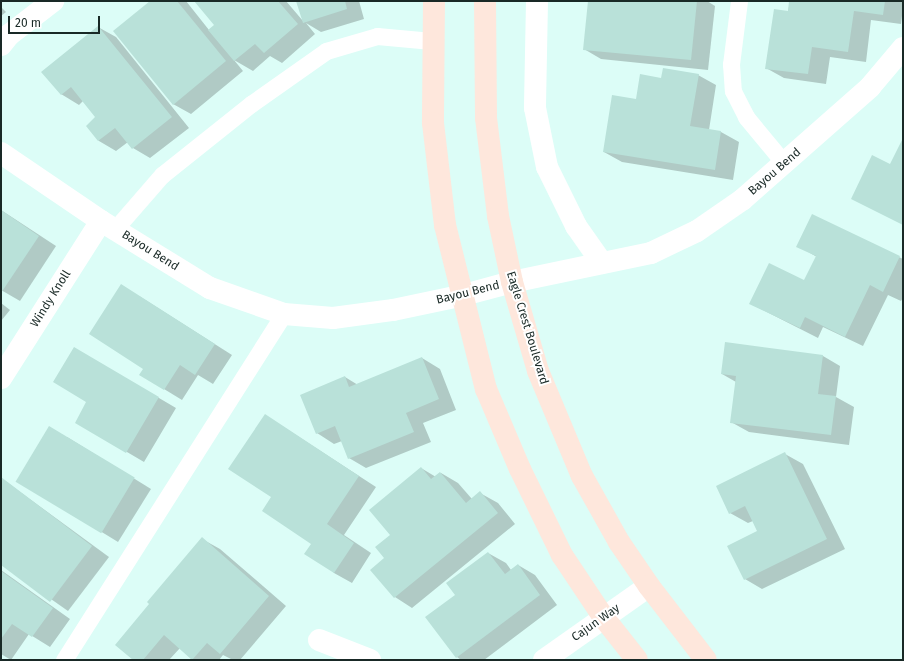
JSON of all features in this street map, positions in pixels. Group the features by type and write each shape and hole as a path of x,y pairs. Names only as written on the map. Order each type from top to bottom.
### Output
{"main road":[{"path":"434,1 432,41 433,123 444,226 460,296 486,389 520,469 562,555 604,618 638,660"},
{"name":"Eagle Crest Boulevard","path":"485,1 486,118 498,216 512,282 538,371 582,476 619,542 648,586 706,660"}],"street":[{"path":"1,45 9,35 53,1"},
{"path":"537,1 535,108 547,167 576,226 602,263"},
{"name":"Bayou Bend","path":"1,153 108,225 210,288 284,314 333,318 393,310 460,296 512,282 651,254 697,231 742,200 870,87 903,48"},
{"name":"Windy Knoll","path":"1,378 108,225"},
{"name":"Cajun Way","path":"544,660 648,586"},
{"path":"319,640 370,660"}],"lane":[{"path":"739,1 731,64 733,92 746,116 784,163"},
{"path":"108,225 162,175 251,104 326,51 377,36 432,41"},
{"path":"64,660 284,314"}],"building":[{"path":"150,1 177,1 226,61 173,105 113,31"},
{"path":"194,1 278,1 298,24 264,53 255,44 234,61 208,30 214,25"},
{"path":"296,1 345,1 347,9 303,23"},
{"path":"588,1 697,1 691,60 583,50"},
{"path":"789,1 885,1 883,15 854,11 848,52 812,47 808,74 765,69 774,9 788,11"},
{"path":"98,26 172,117 132,149 115,128 98,141 86,126 95,117 71,87 61,95 41,72"},
{"path":"663,68 699,74 690,126 721,131 715,170 603,152 612,95 636,99 640,74 661,78"},
{"path":"903,138 903,225 851,199 872,155 890,164"},
{"path":"1,210 39,236 1,293"},
{"path":"812,214 900,256 883,292 870,285 845,337 805,317 800,328 749,304 769,263 804,280 816,256 796,247"},
{"path":"121,284 215,344 195,375 180,365 164,390 139,375 143,369 89,334"},
{"path":"725,342 823,355 818,394 836,396 831,435 730,423 736,376 721,374"},
{"path":"74,347 159,397 126,453 75,423 86,402 53,382"},
{"path":"422,357 439,399 406,413 414,432 348,459 335,426 316,434 300,395 345,376 349,387"},
{"path":"265,414 359,476 327,524 354,543 334,573 304,554 311,544 262,511 271,497 228,469"},
{"path":"49,426 135,478 101,533 16,482"},
{"path":"785,452 827,539 744,580 727,546 757,531 745,506 729,514 716,486"},
{"path":"421,467 431,479 440,472 466,503 480,491 498,513 394,598 370,570 384,558 375,547 390,535 369,510"},
{"path":"1,477 92,546 50,602 1,565"},
{"path":"202,537 269,596 220,654 207,643 192,660 164,635 143,660 133,660 115,645 149,604 147,602"},
{"path":"488,552 505,574 518,564 540,595 456,658 425,617 455,595 446,583"},
{"path":"1,571 53,608 32,637 12,624 1,639"}]}
